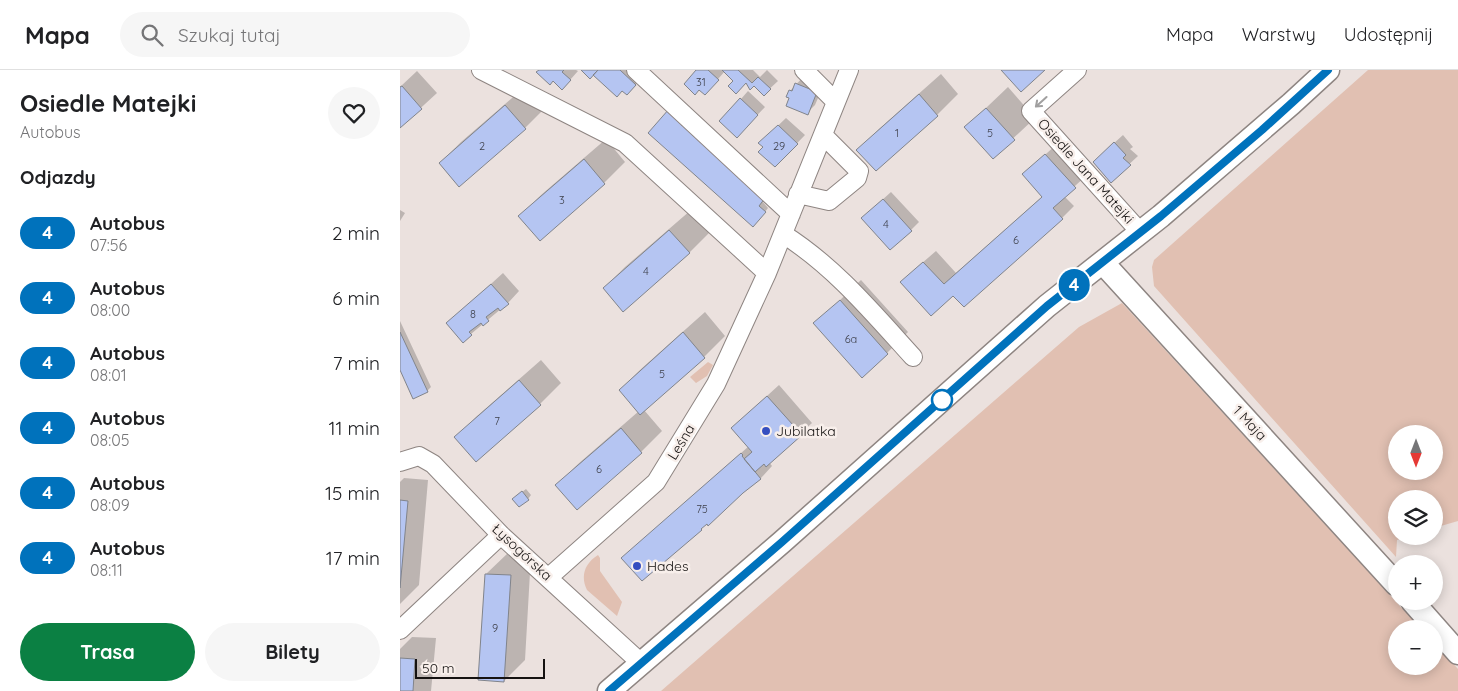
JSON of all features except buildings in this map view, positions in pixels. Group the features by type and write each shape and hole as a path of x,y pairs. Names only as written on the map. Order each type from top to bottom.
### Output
{"street":[{"path":"481,70 625,143 767,273"},
{"path":"636,70 791,214"},
{"path":"804,70 836,102"},
{"name":"Leśna","path":"549,577 596,533 656,482 716,384 767,273 849,70"},
{"name":"Osiedle Jana Matejki","path":"1077,70 1031,111 1141,233"},
{"path":"609,691 790,535 1047,306 1141,233 1217,169 1328,70"},
{"path":"798,194 829,201 857,178 859,171 823,135"},
{"path":"783,234 807,249 861,300 913,357"},
{"name":"1 Maja","path":"1103,263 1388,575"},
{"name":"Łysogórska","path":"400,462 419,456 433,464 501,535 641,663"},
{"path":"400,630 501,535"},
{"path":"1420,610 1458,653"}],"shaded area":[{"path":"1368,70 1458,70 1458,521 1443,525 1443,490 1388,490 1388,545 1397,545 1396,555 1394,555 1154,286 1152,267 1154,260"},
{"path":"1122,303 1388,593 1388,610 1404,610 1413,620 1388,620 1388,675 1443,675 1443,652 1458,669 1458,691 661,691 1079,327"},
{"path":"708,362 713,365 707,376 696,383 690,377"},
{"path":"598,555 600,558 600,571 622,602 617,616 587,590 585,585 585,570"}],"bus line":[{"name":"4","path":"609,691 782,542 1047,306 1103,263 1217,169 1328,70"}],"place":[{"name":"Jubilatka","path":"766,431"},
{"name":"Hades","path":"637,566"}]}
